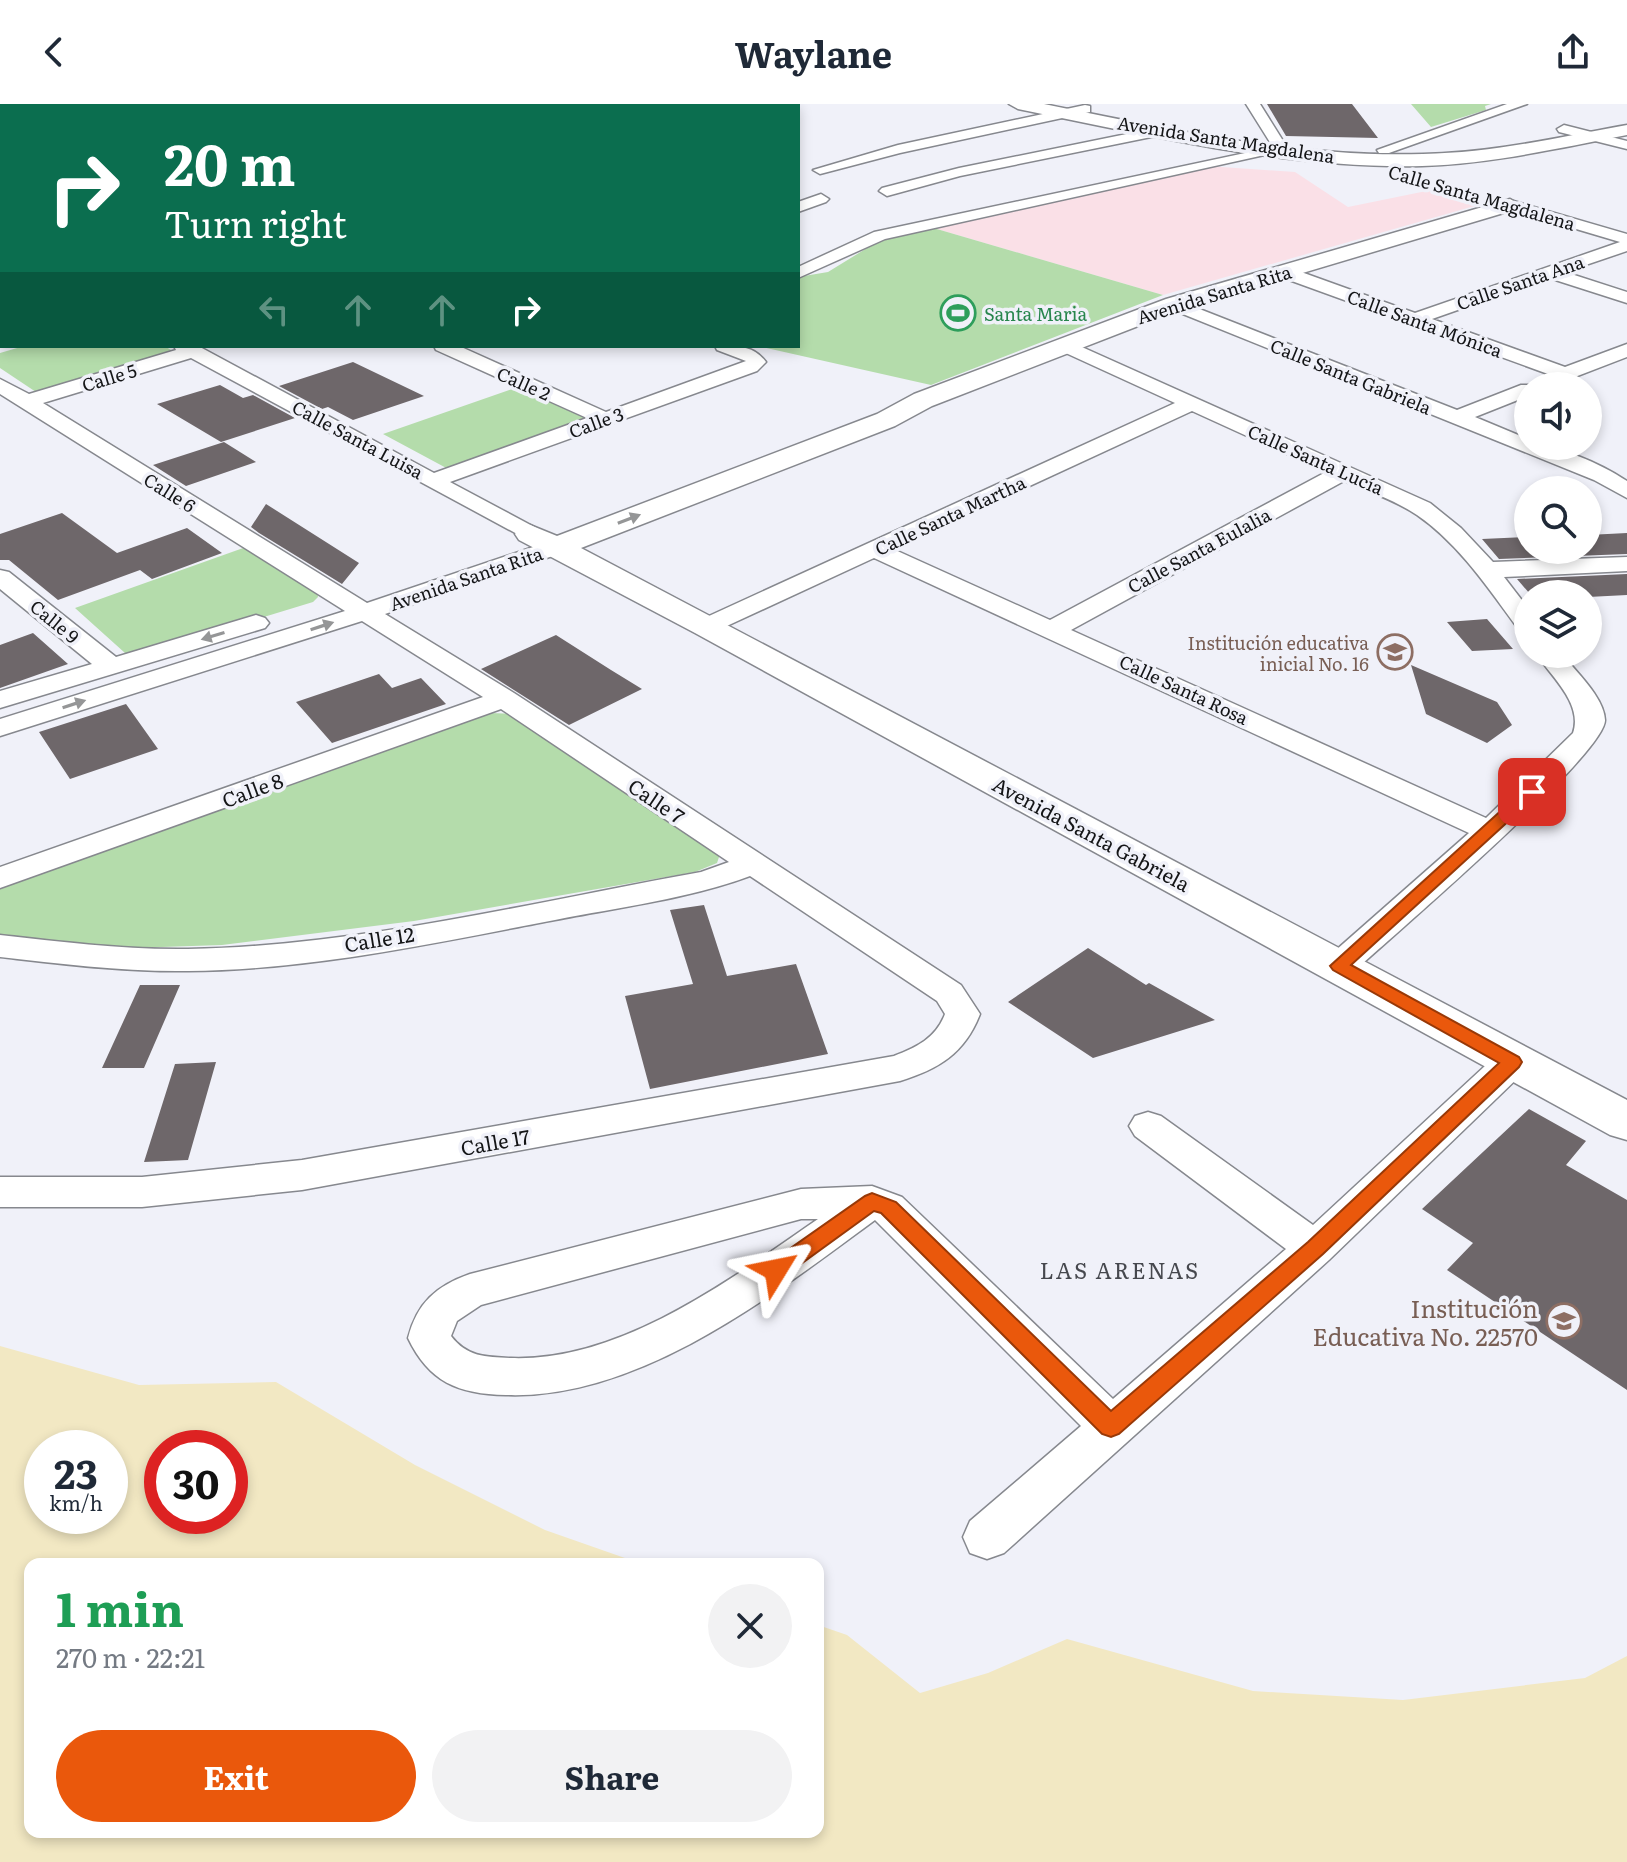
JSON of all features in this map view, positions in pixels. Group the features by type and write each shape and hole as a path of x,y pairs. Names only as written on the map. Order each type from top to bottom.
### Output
{"street":[{"name":"Avenida Santa Magdalena","path":"1018,104 1085,109 1273,147"},
{"path":"800,272 880,235 1273,147 1254,106 1239,104"},
{"path":"1386,155 1520,104"},
{"name":"Avenida Santa Magdalena","path":"1062,108 1161,131 1273,147 1386,155"},
{"path":"820,170 1062,108"},
{"path":"1386,155 1627,119"},
{"path":"1564,129 1627,145"},
{"path":"1386,155 1461,157 1627,130"},
{"path":"887,191 959,172 1161,131"},
{"name":"Calle Santa Magdalena","path":"1344,153 1434,182"},
{"path":"1386,155 1404,173"},
{"name":"Calle Santa Magdalena","path":"1480,196 1627,239"},
{"path":"800,206 821,199"},
{"name":"Avenida Santa Rita","path":"0,728 886,420 923,400 1174,304 1510,205"},
{"name":"Calle Santa Ana","path":"1413,320 1627,245"},
{"name":"Calle Santa Mónica","path":"1284,272 1560,372"},
{"path":"1547,272 1627,298"},
{"name":"Calle Santa Gabriela","path":"1174,304 1514,440"},
{"name":"Calle Santa Lucía","path":"1064,345 1422,508 1439,520 1487,570 1514,606"},
{"name":"Calle 5","path":"25,402 188,348"},
{"name":"Calle Santa Luisa","path":"188,348 543,541"},
{"name":"Calle 2","path":"447,348 605,419"},
{"name":"Calle 3","path":"435,480 750,367 756,362 752,356 730,348"},
{"path":"1571,372 1627,350"},
{"name":"Calle 6","path":"0,385 352,605"},
{"path":"1455,418 1514,395"},
{"name":"Calle Santa Martha","path":"707,626 1192,403"},
{"name":"Calle Santa Gabriela","path":"1567,460 1624,485"},
{"name":"Calle Santa Eulalia","path":"1053,629 1345,471"},
{"name":"Avenida Santa Gabriela","path":"543,541 707,626 1627,1122"},
{"name":"Calle Santa Rosa","path":"876,550 1490,831"},
{"path":"1487,570 1627,564"},
{"name":"Calle 9","path":"0,577 111,666"},
{"name":"Avenida Santa Rita","path":"0,700 111,666 352,605"},
{"name":"Calle 7","path":"352,605 504,699 949,993 963,1014"},
{"path":"1339,966 1490,831 1587,735 1591,722 1588,707 1559,668"},
{"name":"Calle 8","path":"0,878 504,699"},
{"name":"Calle 12","path":"0,946 82,956 215,959 359,943 707,881 753,864"},
{"name":"Calle 17","path":"0,1192 142,1192 302,1175 900,1068 937,1052 955,1037 963,1014"},
{"path":"987,1537 1315,1248 1512,1062"},
{"path":"1148,1126 1315,1248"},
{"path":"872,1201 738,1295 666,1336 617,1357 572,1370 511,1380 468,1372 441,1359 429,1338 433,1319 446,1304 470,1291 801,1204 872,1201 888,1208 1111,1426"}],"shaded area":[{"path":"1207,166 1295,172 1348,207 1441,188 1485,203 1163,295 930,227"}],"green space":[{"path":"1411,104 1491,104 1485,106 1486,110 1431,127"},
{"name":"Santa Maria","path":"930,227 1163,295 931,385 766,348 800,348 800,277 828,272 885,237"},
{"path":"17,348 168,348 175,352 36,392 0,368 0,353"},
{"path":"518,387 591,418 450,470 383,434"},
{"path":"246,547 317,590 318,597 313,602 136,656 125,653 75,608"},
{"path":"490,713 514,714 722,848 717,863 695,872 414,921 222,945 132,948 0,935 0,885"}],"sand":[{"path":"0,1346 139,1385 276,1382 415,1465 545,1530 625,1558 24,1558 24,1838 824,1838 824,1627 847,1635 920,1693 988,1673 1067,1639 1253,1691 1403,1700 1585,1678 1627,1656 1627,1862 0,1862"}],"building":[{"path":"1267,104 1352,104 1378,138 1286,136"},
{"path":"353,362 424,396 353,420 328,407 322,409 279,386"},
{"path":"220,385 243,398 253,395 295,418 221,442 157,404"},
{"path":"224,442 256,462 186,486 153,465"},
{"path":"266,504 359,563 342,584 251,527"},
{"path":"62,513 117,553 187,528 222,553 152,579 140,570 58,600 9,560 0,560 0,534"},
{"path":"1627,533 1627,554 1602,555 1602,534"},
{"path":"1514,538 1514,558 1499,559 1482,539"},
{"path":"1627,574 1627,595 1602,596 1602,580 1517,579"},
{"path":"1487,619 1513,649 1472,651 1447,622"},
{"path":"33,633 68,664 0,688 0,645"},
{"path":"556,635 642,689 569,725 481,669"},
{"path":"1411,665 1497,702 1512,725 1487,743 1426,714"},
{"path":"379,674 392,688 421,678 446,704 332,743 296,702"},
{"path":"126,704 158,749 70,779 39,732"},
{"path":"704,905 727,976 796,964 828,1054 650,1089 625,996 693,984 670,910"},
{"path":"1088,948 1146,985 1149,983 1215,1020 1093,1058 1008,1002"},
{"path":"140,985 180,985 144,1068 102,1068"},
{"path":"216,1062 188,1160 144,1162 175,1064"},
{"name":"Institución Educativa No. 22570","path":"1529,1109 1586,1141 1566,1165 1627,1200 1627,1390 1447,1270 1473,1243 1422,1209"}],"place":[{"name":"Santa Maria","path":"958,313"},
{"name":"Institución educativa inicial No. 16","path":"1395,652"},
{"name":"Institución Educativa No. 22570","path":"1564,1321"}],"district":[{"name":"LAS ARENAS","path":"1120,1269"}],"route":[{"path":"776,1270 872,1201 888,1208 1111,1426 1315,1248 1512,1062 1339,966 1532,792"}]}
